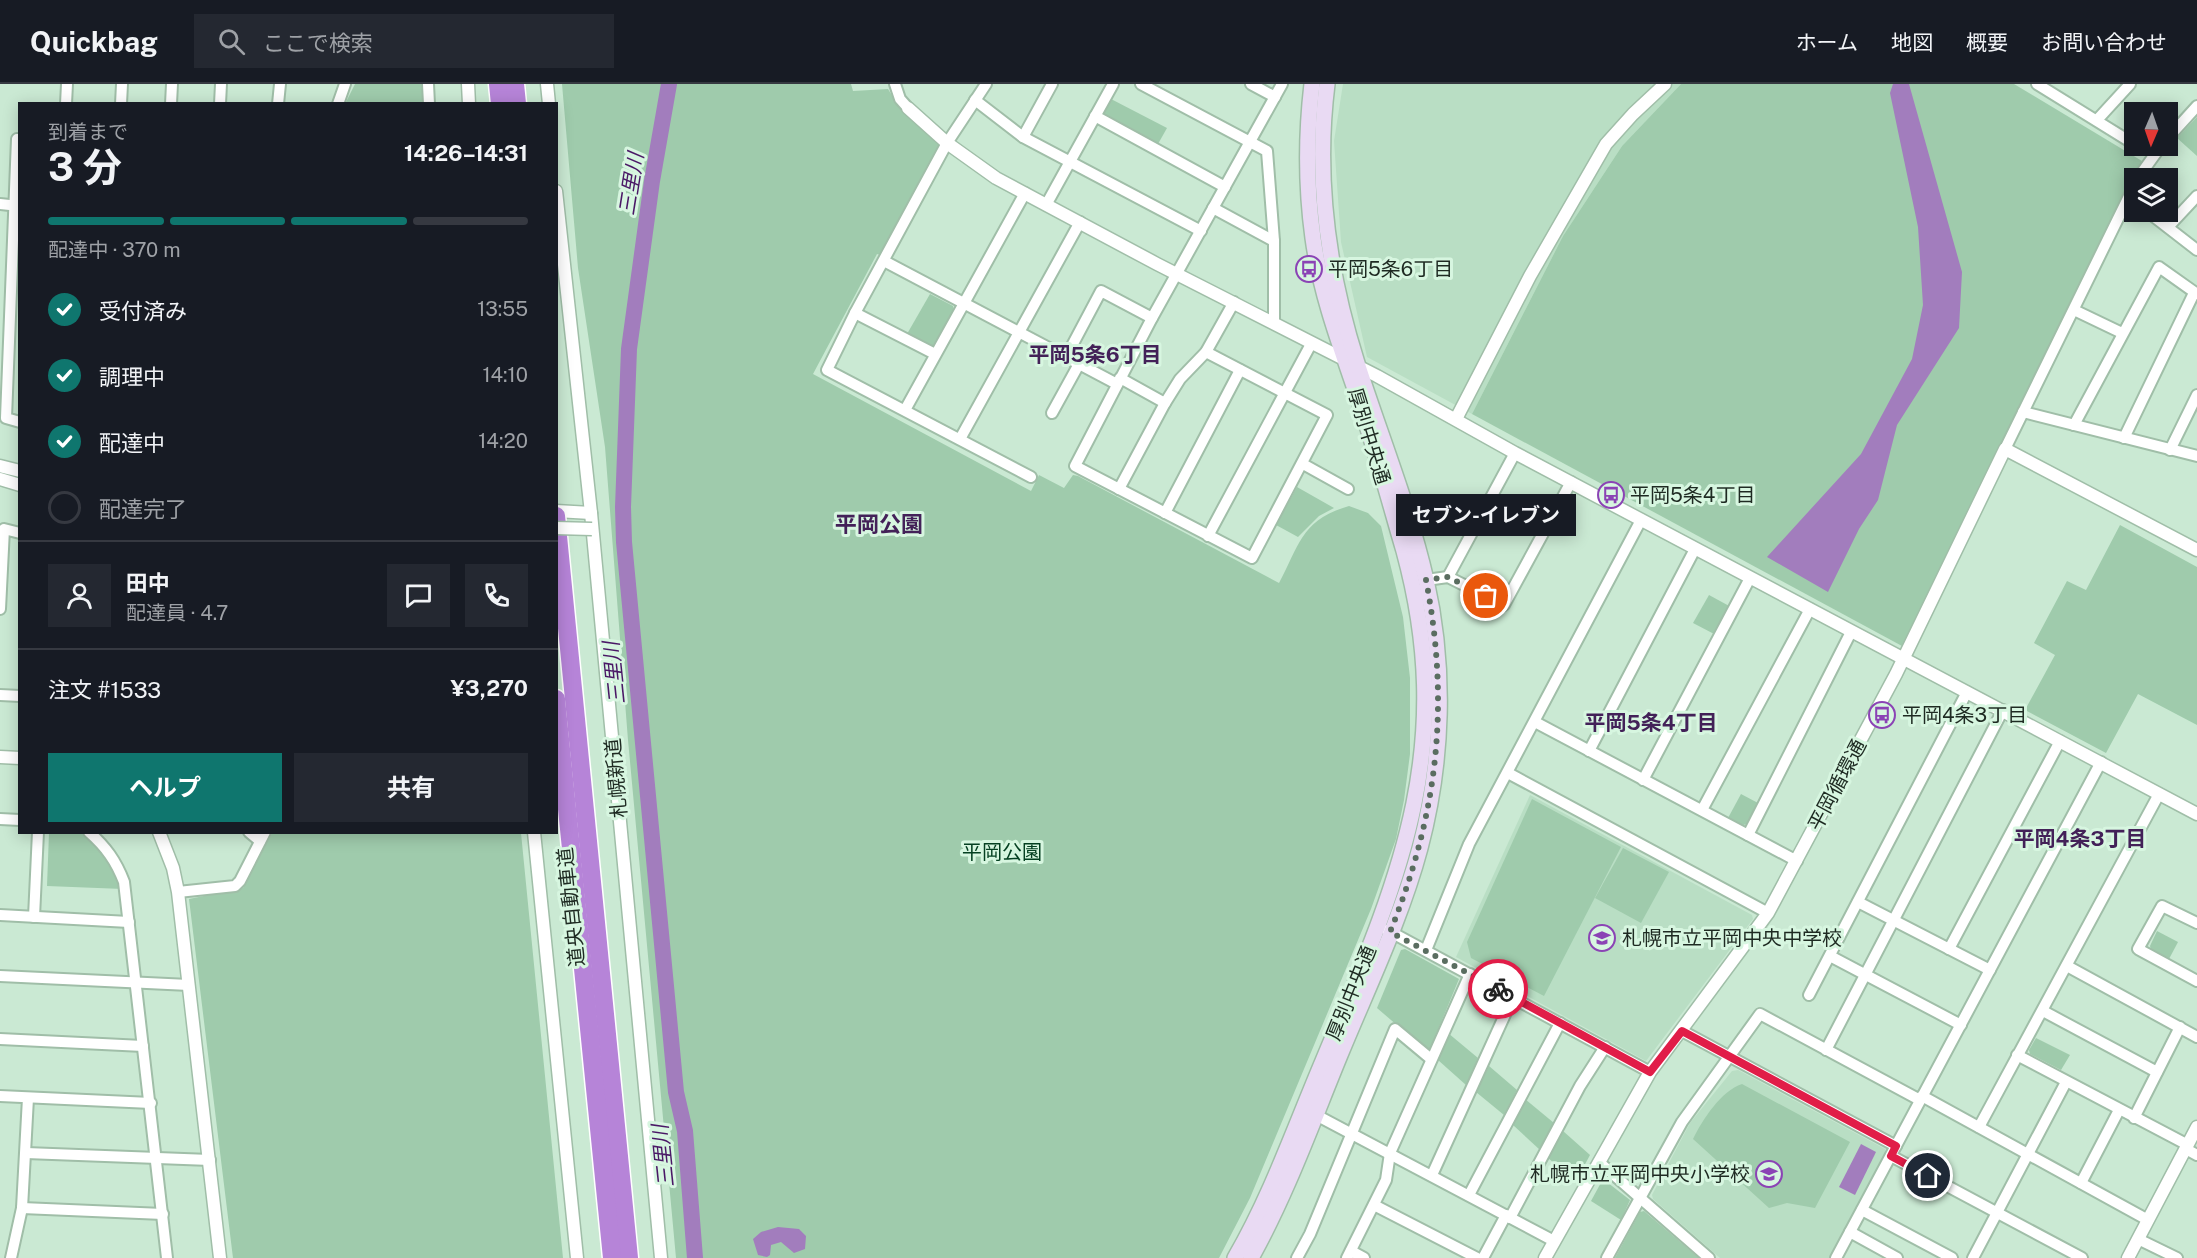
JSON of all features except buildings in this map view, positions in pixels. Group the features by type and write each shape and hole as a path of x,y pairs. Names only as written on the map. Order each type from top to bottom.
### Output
{"highway":[{"path":"498,84 500,102"},
{"path":"515,84 517,102"},
{"name":"道央自動車道","path":"558,536 629,1258"},
{"name":"道央自動車道","path":"558,719 612,1258"}],"main road":[{"name":"厚別中央通","path":"1254,1257 1316,1114 1384,928 1417,795 1425,721 1425,673 1418,612 1404,553 1322,286 1313,238 1308,154 1312,84"},
{"name":"厚別中央通","path":"1235,1258 1275,1178 1420,850 1435,770 1439,673 1426,580 1412,528 1358,366 1337,290 1328,245 1322,157 1327,84"}],"street":[{"path":"66,102 67,84"},
{"path":"121,102 122,84"},
{"path":"171,102 172,84"},
{"path":"220,102 221,84"},
{"path":"278,102 280,84"},
{"path":"339,102 345,84"},
{"path":"428,84 429,102"},
{"path":"468,84 469,102"},
{"path":"547,84 549,102"},
{"path":"895,84 900,99 908,108 947,143 996,178 1311,344 1358,366 1515,453 2197,814"},
{"path":"986,84 947,143 855,313 827,370 1031,477"},
{"path":"1023,136 1052,84"},
{"path":"1046,205 1113,84"},
{"path":"1141,84 1267,152 1274,241 1274,323"},
{"path":"1251,84 1275,97"},
{"path":"1206,352 1327,415 1252,558 1076,466 1152,318 1282,84"},
{"path":"1456,419 1535,267 1606,144 1665,84"},
{"path":"2097,120 2130,84"},
{"path":"2043,85 2124,137"},
{"path":"975,100 1023,136 1201,231"},
{"path":"2178,127 2197,106"},
{"path":"1095,116 1225,186"},
{"path":"18,139 15,323 6,418 18,421"},
{"path":"905,410 1025,193"},
{"path":"2168,227 2197,196"},
{"path":"0,204 17,206"},
{"path":"1213,208 1274,241"},
{"name":"札幌新道","path":"558,209 591,513 661,1258"},
{"path":"2124,214 2005,449 2197,550"},
{"path":"960,439 1080,222"},
{"path":"2161,222 2197,250"},
{"path":"884,261 1079,364 1165,403"},
{"path":"2074,425 2159,267 2196,294 2124,438"},
{"path":"1066,357 1101,291 1152,318"},
{"path":"1119,489 1165,403 1180,379 1206,352 1234,302"},
{"path":"2074,310 2122,333"},
{"path":"855,313 935,354"},
{"path":"1208,536 1311,344"},
{"path":"1052,413 1079,364"},
{"path":"1165,513 1240,370"},
{"path":"2170,450 2197,395"},
{"path":"2023,412 2197,456"},
{"name":"平岡循環通","path":"1545,1258 1650,1072 1768,913 1903,659 2005,449"},
{"path":"1448,577 1515,453"},
{"path":"1303,464 1348,489"},
{"path":"0,466 18,470"},
{"path":"0,480 18,484"},
{"path":"1426,580 1448,577 1504,605 1571,482"},
{"path":"558,511 591,513"},
{"path":"1426,950 1470,844 1641,520"},
{"path":"558,528 592,529"},
{"path":"0,609 4,529 18,532"},
{"path":"1588,751 1695,549"},
{"path":"1643,780 1750,578"},
{"path":"1702,810 1810,609"},
{"path":"1748,835 1851,632"},
{"path":"1809,995 1967,692"},
{"path":"0,695 18,696"},
{"path":"1826,1050 2003,710"},
{"path":"1535,722 1797,861"},
{"path":"1949,949 2060,741"},
{"path":"0,757 18,758"},
{"path":"1836,1258 2101,762"},
{"path":"1508,773 1768,913"},
{"path":"1979,1127 2159,794"},
{"path":"0,819 18,820"},
{"path":"34,917 38,834"},
{"path":"90,834 105,846 117,862 124,882 167,1258"},
{"path":"160,834 173,868 178,892 220,1258"},
{"path":"534,834 577,1258"},
{"path":"178,892 235,886 240,881 263,837"},
{"path":"1858,902 1990,970"},
{"path":"2197,923 2162,906 2138,949 2197,981"},
{"path":"0,915 129,922"},
{"path":"1384,928 1650,1072"},
{"path":"1830,956 1961,1024"},
{"path":"2067,966 2197,1037"},
{"path":"1364,1258 1349,1255 1386,1180 1390,1153 1470,974"},
{"path":"0,976 63,977 136,984 189,985"},
{"path":"1432,1175 1512,997"},
{"path":"2043,1011 2157,1072"},
{"path":"1607,1258 1682,1122 1760,1014 1979,1127 2148,1220"},
{"path":"1469,1195 1560,1023"},
{"path":"2134,1118 2180,1027"},
{"path":"1297,1258 1310,1234 1395,1029 1431,1059"},
{"path":"1682,1031 1997,1212 2082,1258"},
{"path":"0,1039 143,1046"},
{"path":"1483,1258 1580,1086 1605,1047"},
{"path":"2017,1055 2197,1155"},
{"path":"1972,1258 2066,1082"},
{"path":"0,1096 151,1103"},
{"path":"0,1257 10,1258 22,1208 28,1098"},
{"path":"2080,1183 2119,1110"},
{"path":"1316,1114 1554,1241"},
{"path":"2128,1258 2197,1127"},
{"path":"26,1153 210,1160"},
{"path":"1599,1162 1709,1258"},
{"path":"1374,1205 1477,1258"},
{"path":"22,1208 163,1214"},
{"path":"1862,1210 1952,1258"},
{"path":"1850,1232 1897,1258"},
{"path":"2138,1239 2177,1258"}],"shaded area":[{"path":"1343,84 1681,84 1622,146 1563,236 1472,414 1367,357 1341,242 1334,141"},
{"path":"1893,84 1909,84 1962,272 1959,328 1897,425 1878,500 1859,529 1828,592 1767,557 1861,454 1912,359 1923,305 1918,227 1890,93"},
{"name":"札幌市立平岡中央中学校","path":"1530,795 1752,915 1753,919 1646,1061 1456,957"},
{"name":"札幌市立平岡中央小学校","path":"1738,1070 1885,1149 1886,1153 1831,1258 1720,1258 1653,1199 1652,1195 1690,1123 1732,1071"},
{"path":"1861,1144 1876,1152 1855,1195 1839,1187"},
{"path":"778,1227 799,1229 806,1236 805,1249 794,1253 781,1242 771,1245 770,1255 767,1257 758,1255 753,1239 761,1232"}],"green space":[{"path":"355,84 423,84 425,102 346,102"},
{"name":"平岡公園","path":"562,84 851,84 853,91 888,89 901,110 940,143 883,256 877,254 813,374 1031,491 1039,475 1064,488 1073,475 1078,476 1279,583 1304,535 1321,518 1349,506 1368,513 1381,526 1403,617 1410,678 1410,754 1396,839 1371,909 1250,1198 1219,1258 676,1258 628,740 605,447 578,268"},
{"path":"1681,84 2014,84 2124,150 2124,156 2134,156 2142,161 2139,168 2124,168 2124,197 1902,646 1472,414 1563,236 1622,146"},
{"path":"1111,99 1167,128 1158,144 1105,116 1104,112"},
{"path":"2197,117 2197,156 2178,137"},
{"path":"930,294 953,306 954,310 935,345 930,346 907,334"},
{"path":"1297,487 1334,508 1319,516 1298,537 1276,525"},
{"path":"2120,525 2197,567 2197,725 2138,694 2106,753 2025,710 2055,655 2034,643 2067,581 2086,590"},
{"path":"1709,595 1731,607 1716,635 1693,623"},
{"path":"1741,794 1758,803 1748,824 1743,825 1728,818"},
{"path":"1532,799 1621,847 1544,996 1471,958 1467,942"},
{"path":"49,834 82,834 95,842 107,856 123,889 47,886"},
{"path":"271,834 521,834 563,1258 233,1258 189,899 243,888"},
{"path":"1623,848 1669,872 1641,923 1595,898"},
{"path":"2157,931 2178,942 2169,959 2151,950 2150,946"},
{"path":"1405,949 1459,979 1430,1049 1426,1050 1377,1008 1401,950"},
{"path":"1448,1033 1478,1058 1466,1085 1438,1060"},
{"path":"2036,1038 2070,1055 2061,1070 2030,1054 2029,1050"},
{"path":"1489,1066 1517,1090 1504,1115 1476,1092"},
{"path":"1742,1084 1850,1142 1815,1208 1787,1203 1769,1208 1693,1139 1707,1115 1720,1099"},
{"path":"1525,1099 1554,1123 1540,1150 1513,1125"},
{"path":"1563,1131 1590,1155 1576,1181 1548,1158"},
{"path":"1603,1179 1630,1200 1621,1220 1591,1201"},
{"path":"1644,1211 1699,1258 1615,1258 1640,1212"}],"waterway":[{"name":"三里川","path":"669,84 652,181 629,349 623,507 624,542 676,1092 685,1131 695,1258"}],"way so far":[{"path":"1486,596 1448,577 1426,580 1439,673 1439,731 1435,770 1420,850 1390,932 1498,989"}],"place":[{"name":"平岡5条6丁目","path":"1309,269"},
{"name":"平岡5条4丁目","path":"1611,495"},
{"name":"セブン-イレブン","path":"1486,596"},
{"name":"平岡4条3丁目","path":"1882,715"},
{"name":"札幌市立平岡中央中学校","path":"1602,938"},
{"name":"札幌市立平岡中央小学校","path":"1769,1174"}],"district":[{"name":"平岡5条6丁目","path":"1095,354"},
{"name":"平岡公園","path":"879,524"},
{"name":"平岡5条4丁目","path":"1651,722"},
{"name":"平岡4条3丁目","path":"2080,838"}],"route":[{"path":"1498,989 1650,1072 1682,1031 1896,1146 1891,1156 1928,1176"}]}
